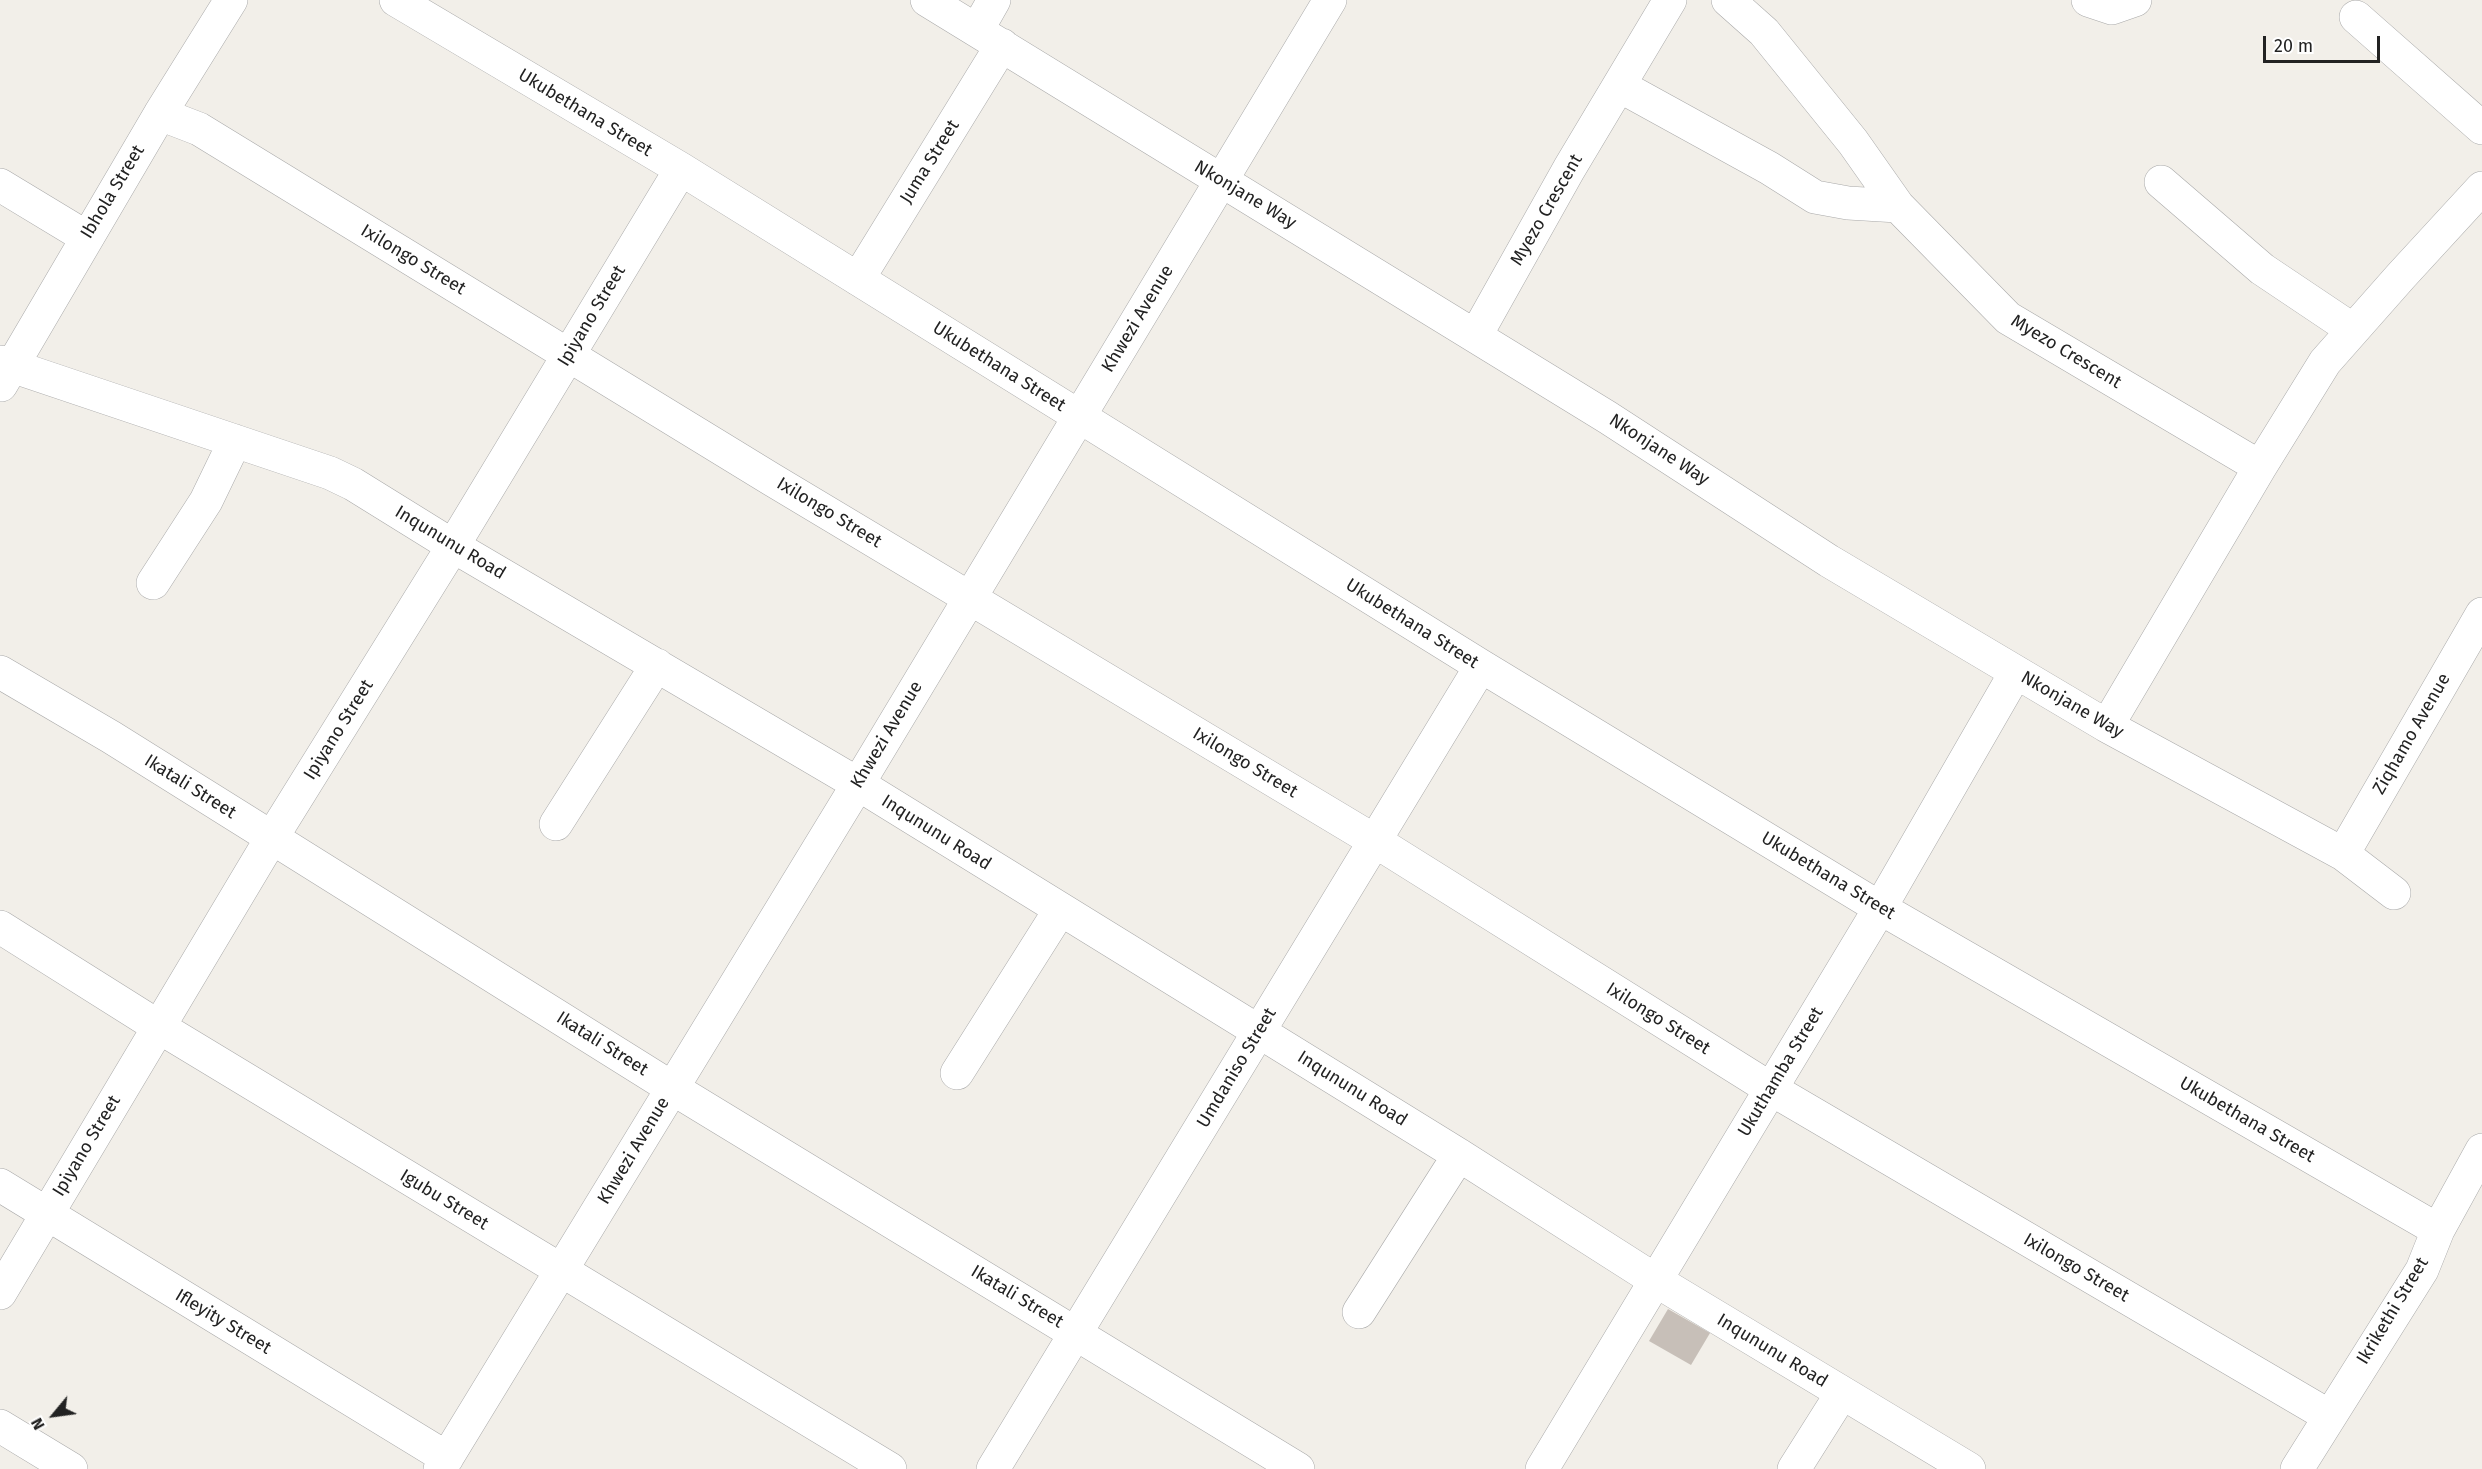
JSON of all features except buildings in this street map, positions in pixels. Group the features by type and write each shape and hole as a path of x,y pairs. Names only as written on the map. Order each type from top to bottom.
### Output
{"street":[{"name":"Ibhola Street","path":"4,372 231,0"},
{"name":"Ukubethana Street","path":"396,0 681,169 1481,666 1880,908 2438,1230"},
{"name":"Nkonjane Way","path":"927,0 1476,335 1829,561 2107,726 2343,854 2394,893"},
{"name":"Juma Street","path":"858,279 989,38 994,0"},
{"name":"Khwezi Avenue","path":"444,1464 858,784 1330,0"},
{"name":"Myezo Crescent","path":"1476,335 1569,169 1670,0"},
{"name":"Myezo Crescent","path":"1728,0 1764,32 1853,142 1898,206 2008,318 2090,369 2181,419 2259,467"},
{"path":"2088,0 2112,8 2135,0"},
{"path":"2356,17 2482,128"},
{"path":"1620,86 1815,197 1848,203 1898,206"},
{"name":"Ixilongo Street","path":"160,114 199,129 568,355 1375,842 1771,1089 2329,1416"},
{"name":"Ipiyano Street","path":"0,1293 272,839 453,546 681,169"},
{"path":"2161,182 2262,269 2353,330"},
{"path":"0,185 86,237"},
{"path":"2107,726 2259,467 2325,362 2482,188"},
{"name":"Inqununu Road","path":"4,372 235,441 330,473 353,484 453,546 858,784 1459,1155 1655,1280 1969,1469"},
{"path":"153,583 206,501 235,441"},
{"name":"Ziqhamo Avenue","path":"2343,854 2482,614"},
{"path":"556,824 657,665"},
{"name":"Umdaniso Street","path":"993,1469 1481,666"},
{"name":"Ikatali Street","path":"0,672 111,737 672,1088 1298,1469"},
{"name":"Ukuthamba Street","path":"1542,1469 1880,908 2016,672"},
{"path":"957,1073 1060,910"},
{"name":"Igubu Street","path":"0,927 159,1028 890,1469"},
{"name":"Ikrikethi Street","path":"2297,1469 2422,1270 2438,1230 2482,1150"},
{"path":"1359,1312 1459,1155"},
{"name":"Ifleyity Street","path":"0,1185 444,1464"},
{"name":"Inqununu Road","path":"1794,1469 1842,1393"},
{"path":"0,1426 71,1469"}]}
